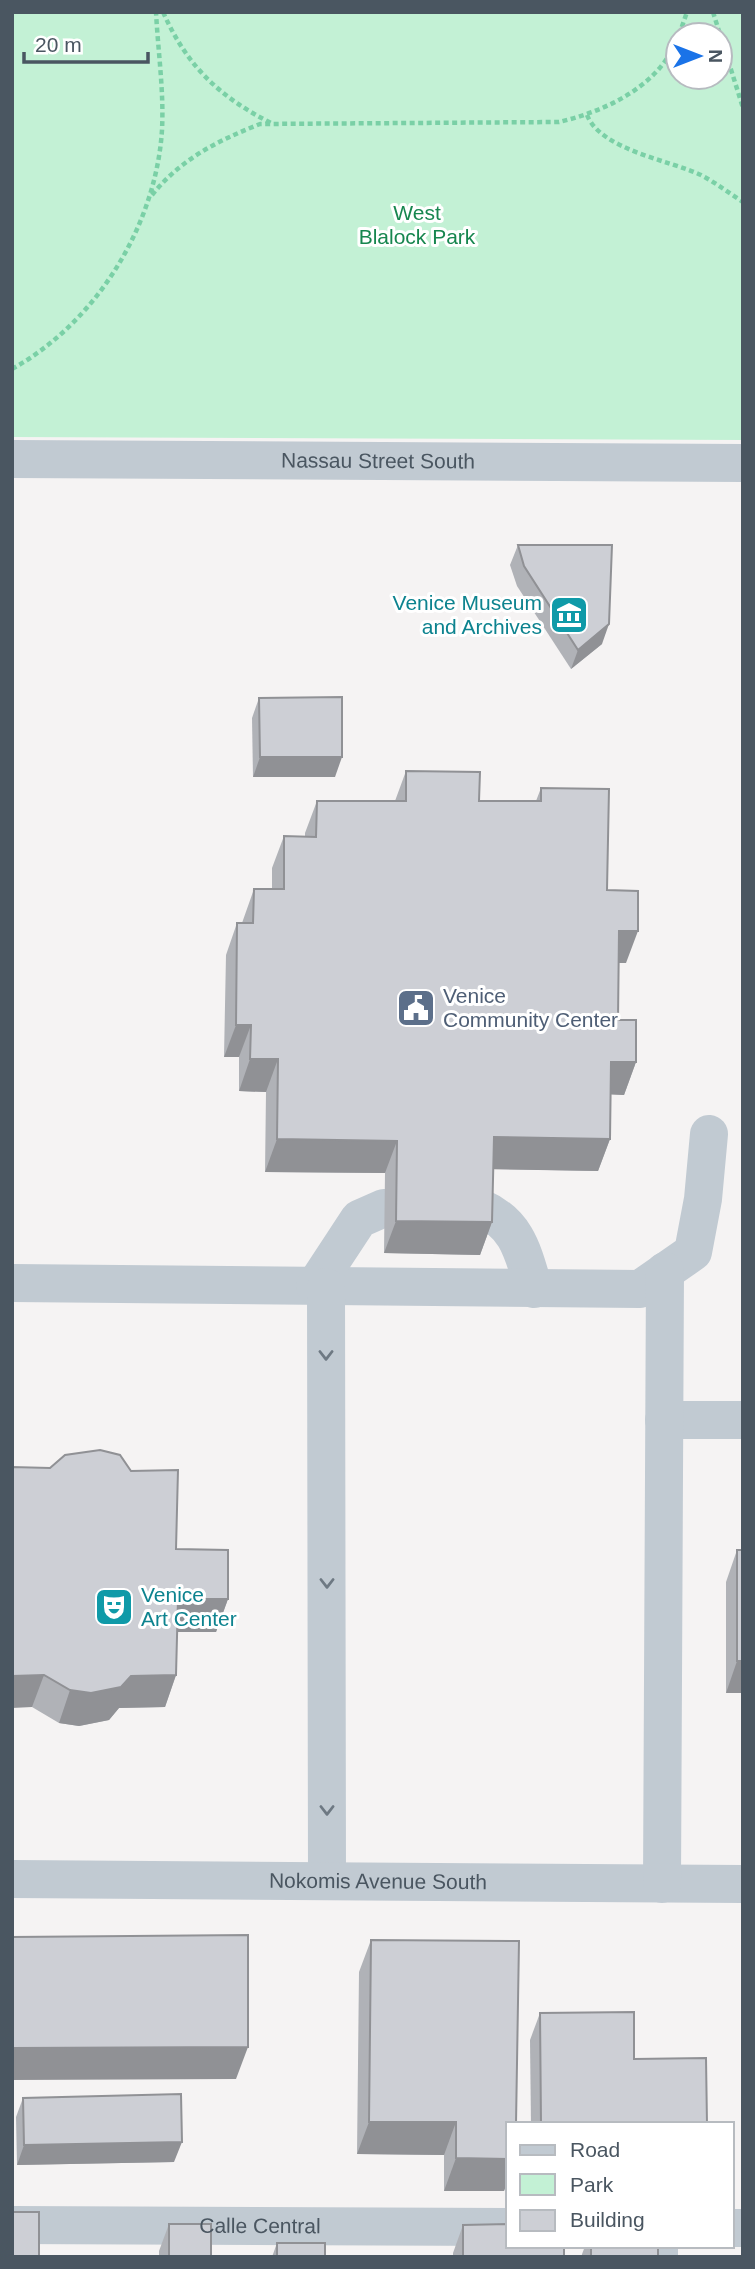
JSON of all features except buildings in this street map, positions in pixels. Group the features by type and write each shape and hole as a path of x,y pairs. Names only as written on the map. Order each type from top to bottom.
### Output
{"street":[{"name":"Nassau Street South","path":"12,459 743,463"},
{"path":"12,1283 640,1289 693,1252 704,1199 709,1134"},
{"path":"327,1881 321,1287 359,1219 384,1208"},
{"path":"481,1208 500,1217 512,1230 534,1289"},
{"path":"662,1884 665,1271"},
{"path":"664,1420 743,1420"},
{"name":"Nokomis Avenue South","path":"12,1879 743,1884"},
{"name":"Calle Central","path":"12,2225 92,2241 506,2227"}],"path":[{"path":"12,369 48,346 100,289 130,246 152,195 162,129 156,12"},
{"path":"163,12 191,64 205,79 251,113 273,124"},
{"path":"713,12 743,108"},
{"path":"152,195 185,161 210,146 260,124 559,122 587,115 639,86 664,60"},
{"path":"587,115 592,127 621,145 700,175 743,202"}],"green space":[{"name":"West Blalock Park","path":"12,12 743,12 743,440 12,437"}],"place":[{"name":"Venice Museum and Archives","path":"569,615"},
{"name":"Venice Community Center","path":"416,1008"},
{"name":"Venice Art Center","path":"114,1607"}]}
